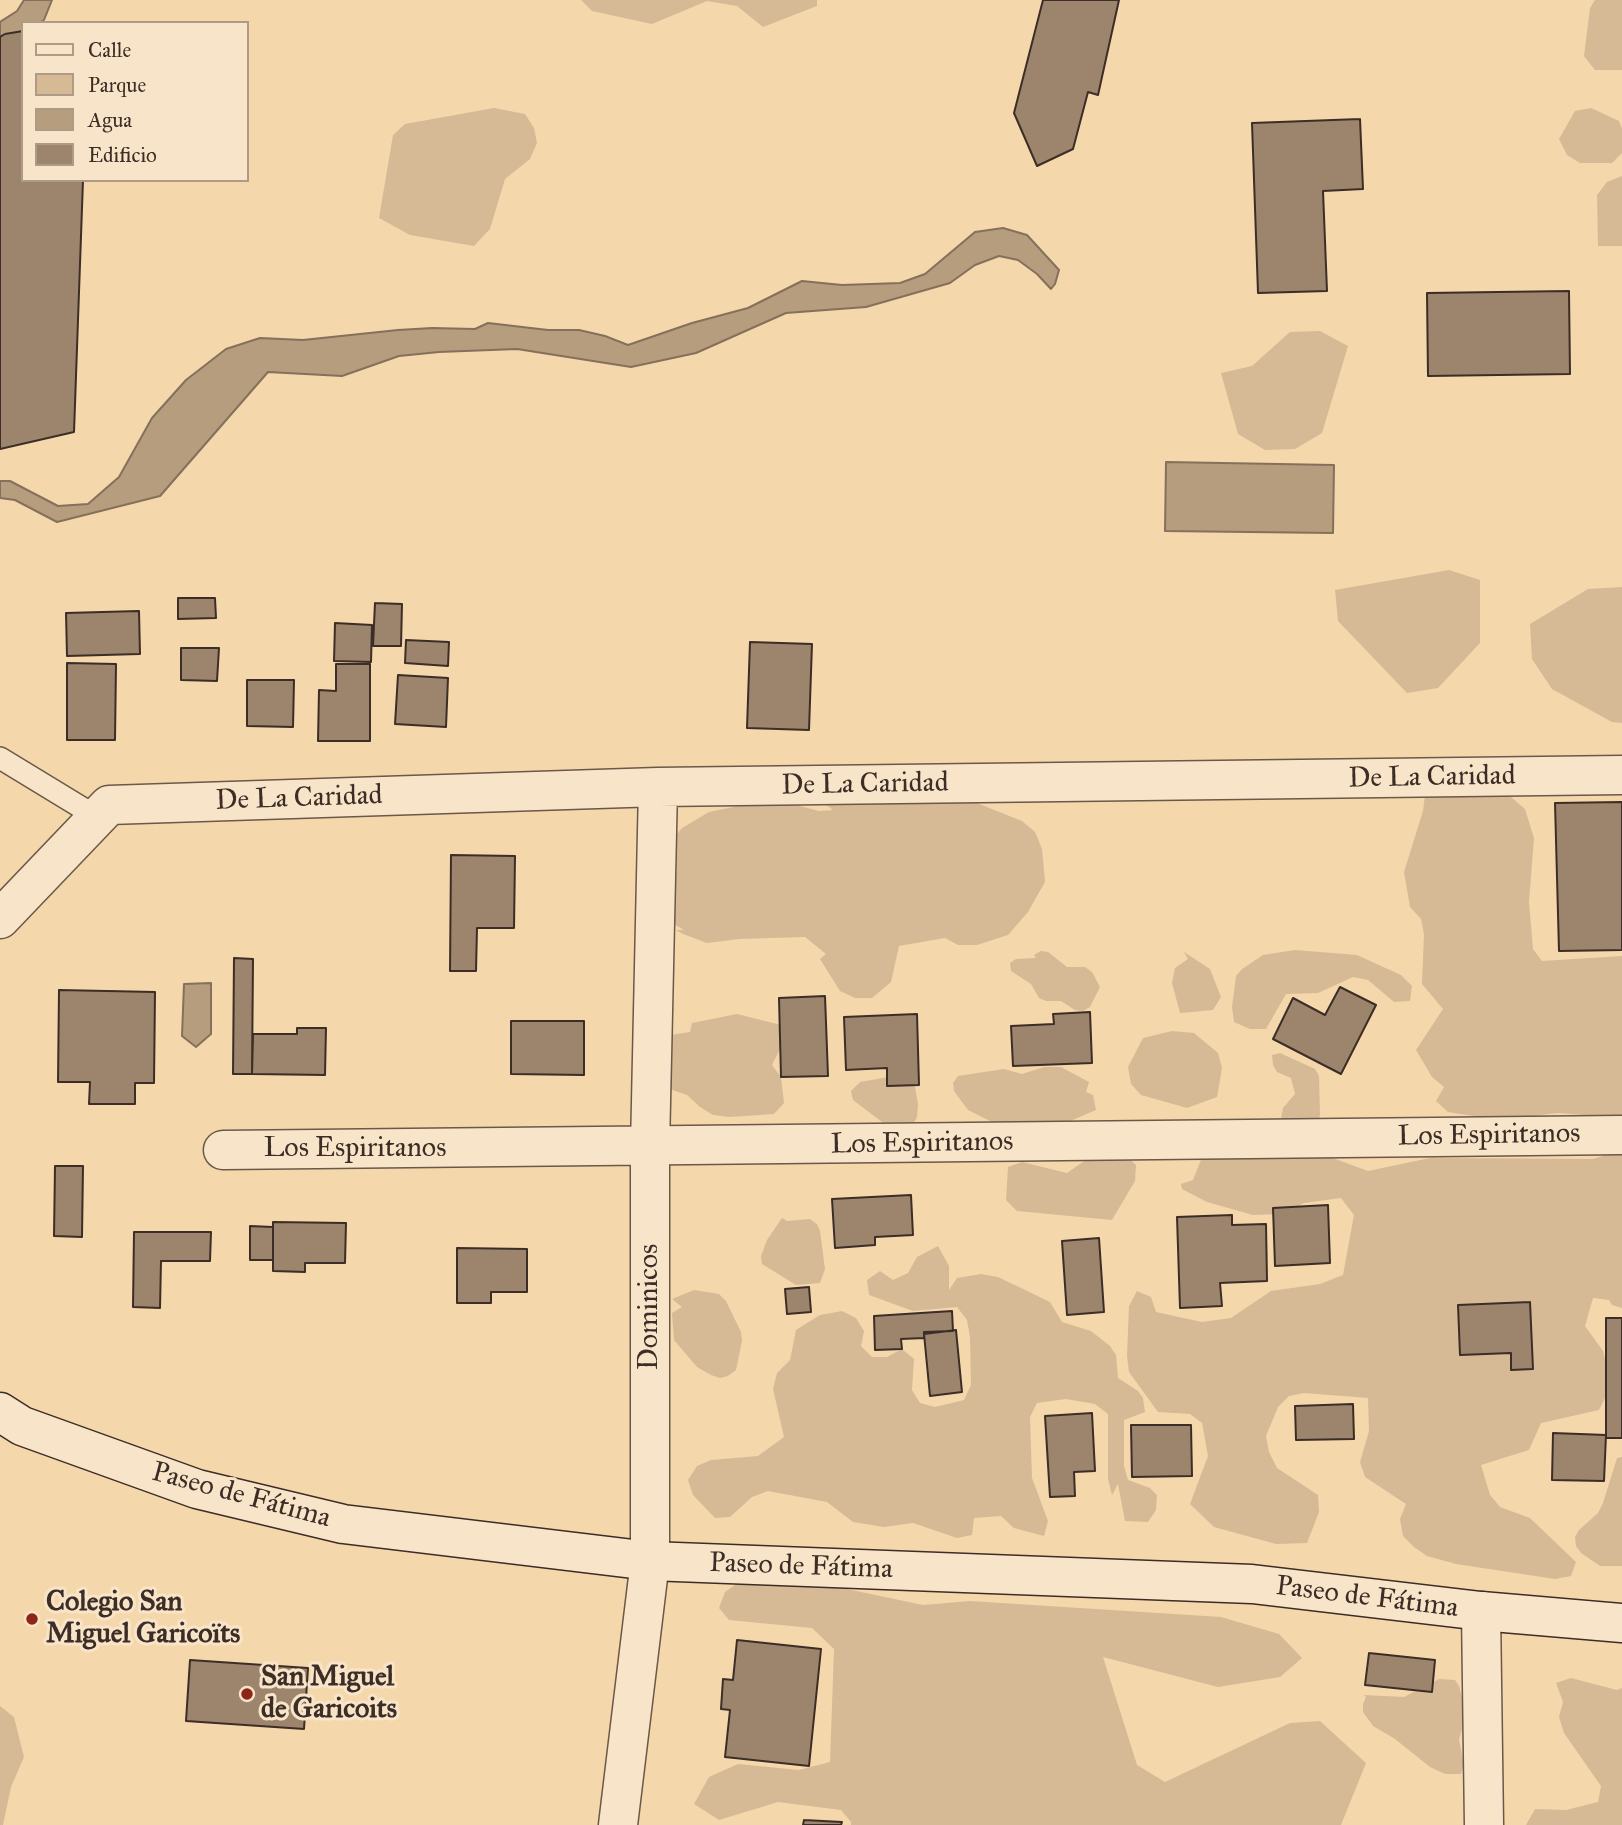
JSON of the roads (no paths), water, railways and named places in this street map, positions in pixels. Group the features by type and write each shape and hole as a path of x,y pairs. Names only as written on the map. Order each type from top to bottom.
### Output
{"street":[{"name":"De La Caridad","path":"103,811 658,787 1622,775"},
{"name":"Dominicos","path":"618,1825 650,1561 650,1147 658,787"},
{"path":"0,919 103,811"},
{"name":"Los Espiritanos","path":"223,1150 1622,1135"},
{"name":"Paseo de Fátima","path":"0,1412 22,1426 197,1489 343,1524 650,1561 1252,1584 1481,1611 1622,1623"},
{"path":"1481,1611 1484,1825"}],"lane":[{"path":"0,758 103,811"}],"water":[{"path":"24,0 52,0 44,20 21,21 21,35 0,45 0,22 17,11"},
{"path":"1003,228 1027,235 1059,270 1051,289 1018,260 999,256 975,265 950,283 866,307 786,313 696,353 631,367 517,349 399,356 342,376 268,372 160,496 57,522 15,500 0,498 0,481 10,481 58,506 88,504 119,477 152,418 186,380 226,349 260,338 303,340 398,330 475,329 488,323 548,330 579,330 628,345 692,323 748,308 802,281 842,285 900,283 925,274 975,232"},
{"path":"1166,462 1334,465 1333,533 1165,531"},
{"path":"211,983 211,1034 196,1047 182,1036 184,984"}],"place":[{"name":"Colegio San Miguel Garicoïts","path":"32,1619"},
{"name":"San Miguel de Garicoits","path":"247,1694"}]}
